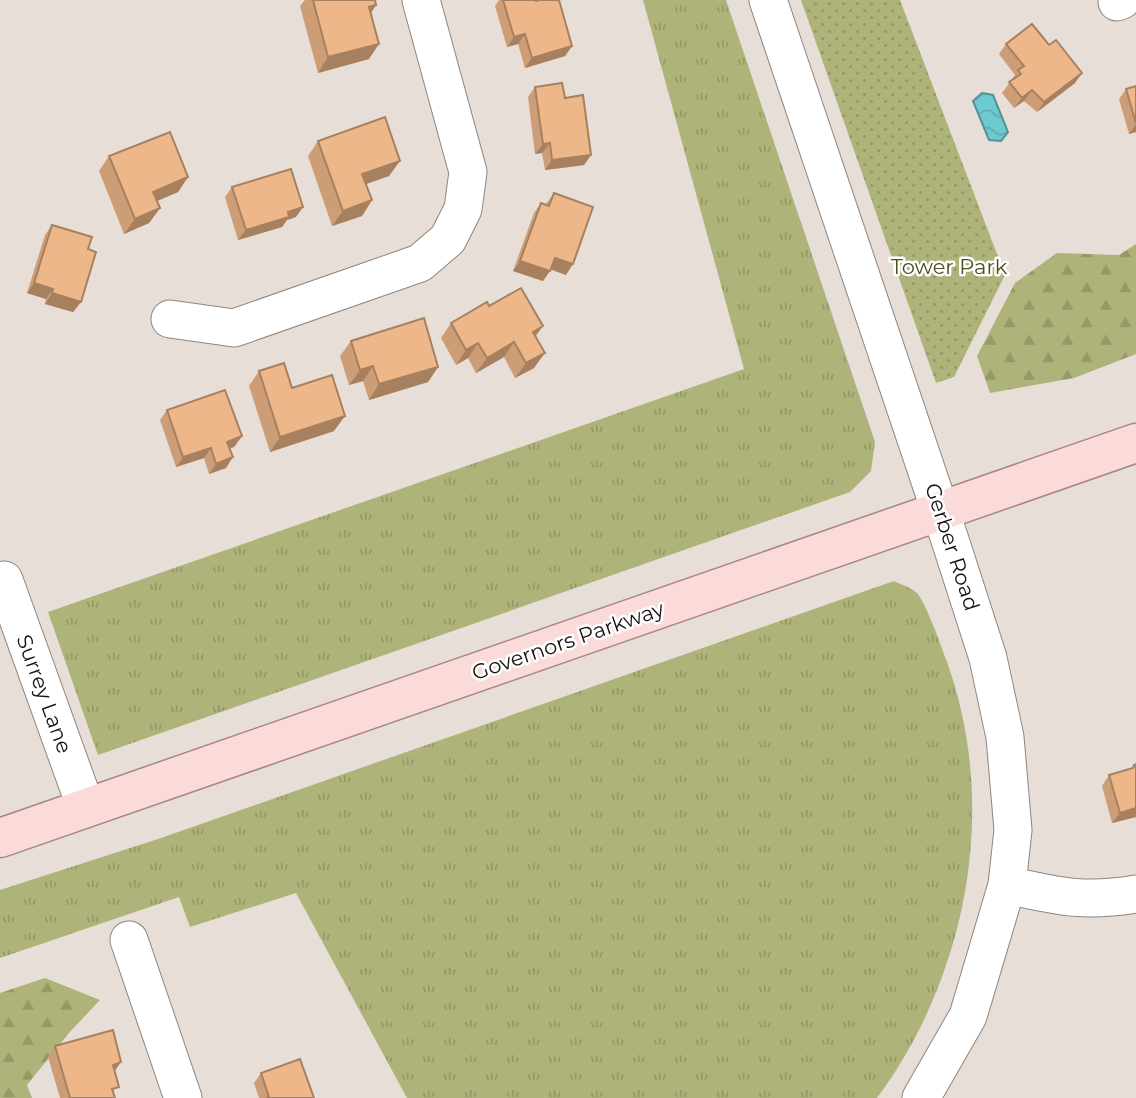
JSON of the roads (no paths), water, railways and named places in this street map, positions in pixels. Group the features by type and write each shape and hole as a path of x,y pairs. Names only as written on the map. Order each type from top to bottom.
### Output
{"main road":[{"name":"Governors Parkway","path":"0,838 1136,443"}],"street":[{"path":"170,319 234,328 420,263 448,239 463,209 468,172 421,0"},
{"name":"Gerber Road","path":"768,0 988,658 1005,737 1013,830 1007,885 968,1016 921,1098"},
{"name":"Surrey Lane","path":"4,580 86,808"},
{"path":"1007,885 1066,898 1108,899 1136,894"},
{"path":"129,940 183,1098"}],"water":[{"path":"982,93 993,95 1008,132 1001,141 989,140 973,101"}],"park label":[{"name":"Tower Park","path":"949,267"}]}
